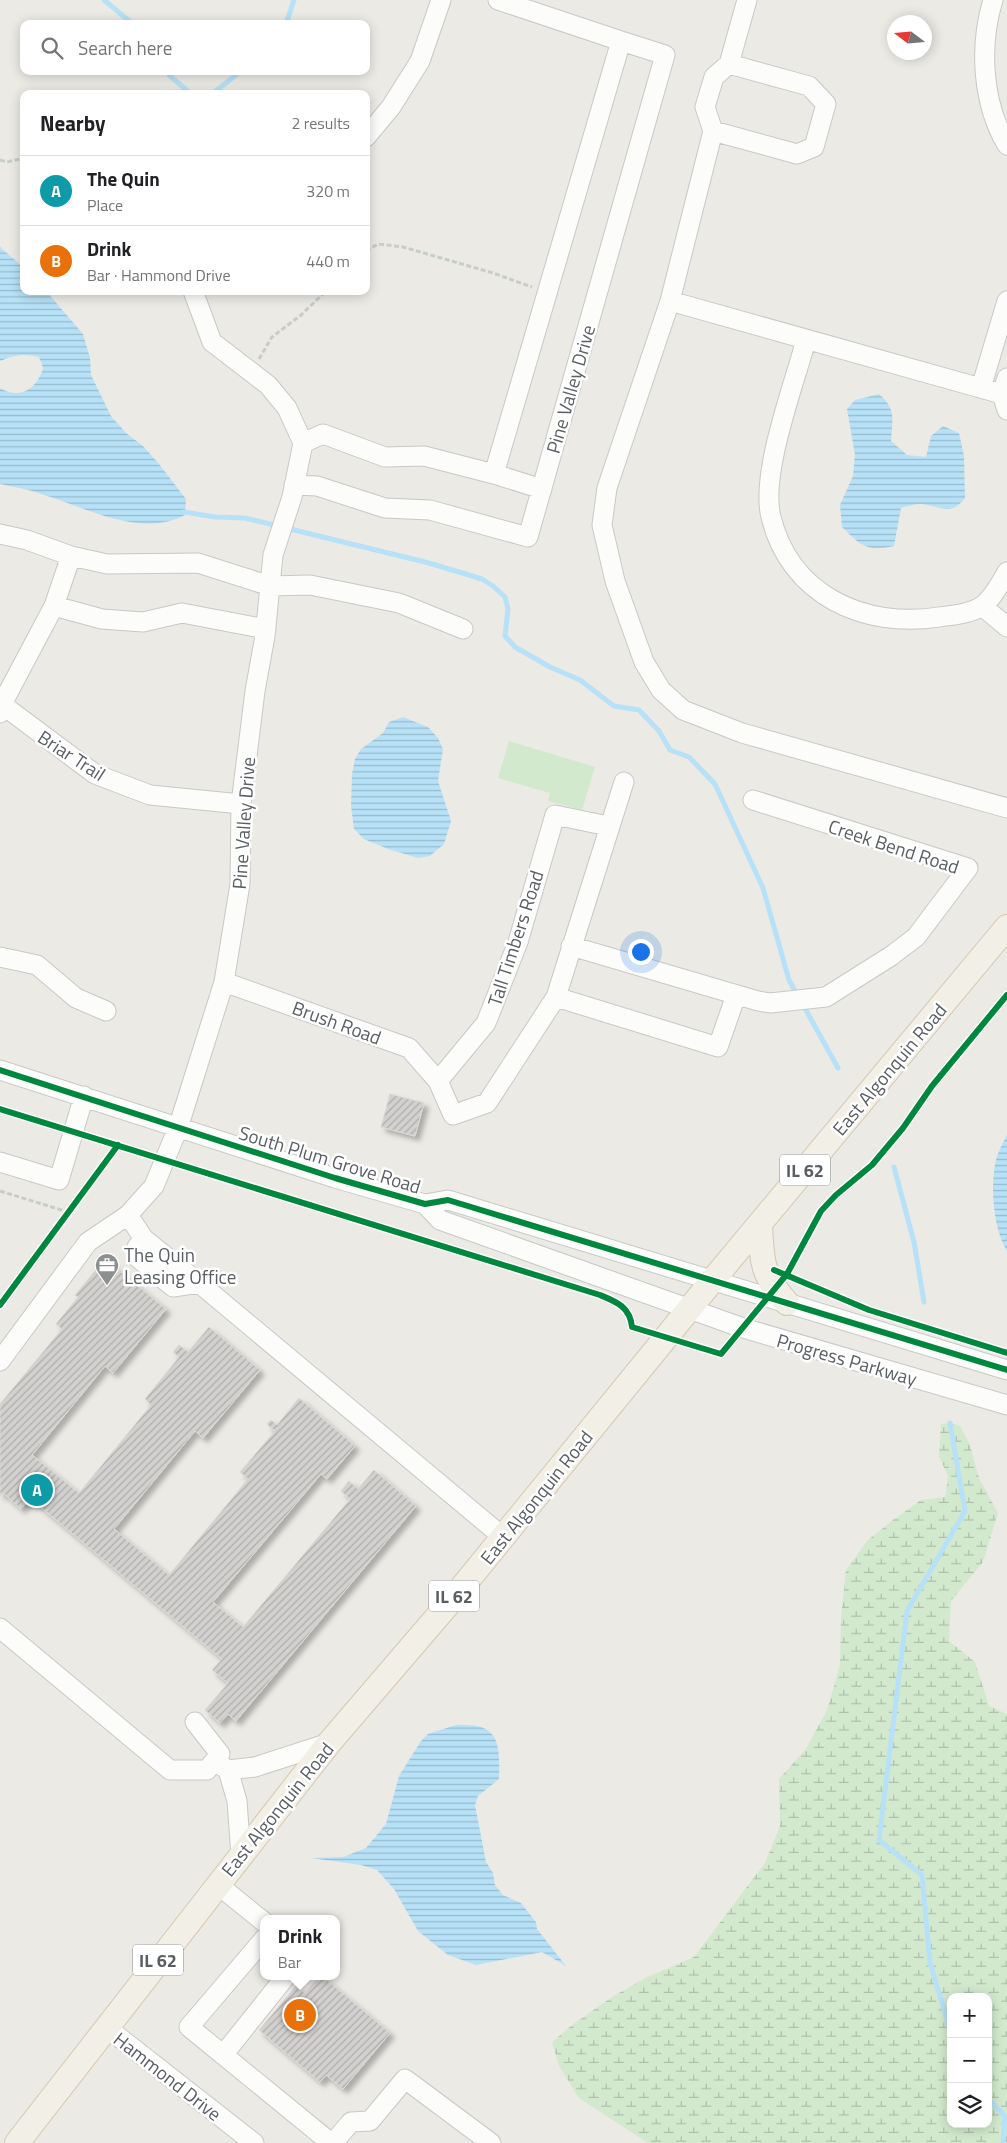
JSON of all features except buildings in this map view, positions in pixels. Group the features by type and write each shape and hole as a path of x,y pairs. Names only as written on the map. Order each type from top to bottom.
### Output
{"main road":[{"name":"East Algonquin Road","path":"17,2143 217,1884 329,1743 504,1537 712,1281 1007,927"},
{"path":"760,1224 763,1266 774,1288 787,1303"}],"street":[{"path":"370,132 391,107 420,61 441,0"},
{"name":"Pine Valley Drive","path":"293,491 317,486 385,508 430,510 528,537 665,55 498,0"},
{"path":"747,0 729,64 714,77 705,107 713,131 670,301 607,488 602,525 615,581 644,662 661,690 683,710 742,733 1007,808"},
{"path":"993,0 987,29 988,100 1007,145"},
{"path":"494,474 621,41"},
{"path":"713,131 797,154 814,147 826,104 809,86 729,64"},
{"path":"194,295 212,342 268,385 287,408 303,442 323,434 385,456 424,456 494,474 542,489"},
{"path":"670,301 1005,394"},
{"path":"981,388 1007,301"},
{"path":"806,340 770,469 768,491 770,515 776,533 795,568 831,601 864,614 918,621 966,613 982,606 997,590 1007,572"},
{"name":"Pine Valley Drive","path":"0,1361 88,1242 128,1214 154,1186 178,1128 224,982 240,884 241,804 255,691 266,629 274,555 293,491 303,442"},
{"path":"0,534 28,540 71,556 107,564 198,563 270,586 310,585 399,603 463,629"},
{"path":"1,706 54,606 71,556"},
{"path":"54,606 102,619 143,622 182,614 266,629"},
{"path":"982,606 1007,627"},
{"name":"Briar Trail","path":"1,706 95,774 150,796 241,804"},
{"path":"438,1081 452,1115 486,1103 556,997 608,826 624,782"},
{"name":"Creek Bend Road","path":"571,946 736,995 770,1003 826,997 892,956 916,937 968,868 753,800"},
{"name":"Tall Timbers Road","path":"438,1081 486,1023 518,942 555,815 608,826"},
{"path":"0,957 37,965 76,998 106,1011"},
{"name":"Brush Road","path":"224,982 409,1048 438,1081"},
{"path":"556,997 718,1047 736,995"},
{"name":"South Plum Grove Road","path":"0,1070 178,1128 425,1204 448,1200 712,1281"},
{"path":"0,1162 59,1180 84,1096"},
{"name":"South Plum Grove Road","path":"425,1204 440,1220 689,1309"},
{"path":"128,1214 144,1238 504,1537"},
{"name":"Progress Parkway","path":"712,1281 1007,1370"},
{"name":"Progress Parkway","path":"689,1309 742,1328 1007,1405"},
{"path":"0,1628 170,1770 207,1770 221,1766 255,1767 329,1743"},
{"path":"195,1722 220,1754 221,1766 237,1801 241,1856"},
{"path":"217,1884 260,1919"},
{"path":"260,1944 189,2027 332,2143 351,2122 370,2121 405,2079 491,2143"},
{"path":"223,2055 283,1980"},
{"name":"Hammond Drive","path":"106,2027 254,2143"}],"path":[{"path":"0,160 7,162 20,159"},
{"path":"370,249 378,244 403,247 493,273 547,292"},
{"path":"253,373 272,337 301,316 322,295"},
{"path":"0,1190 68,1212"},
{"path":"63,1220 74,1205"}],"green space":[{"path":"509,741 595,767 582,810 548,801 550,793 498,778"},
{"path":"950,1423 960,1426 970,1445 979,1478 998,1513 983,1562 951,1601 949,1641 975,1662 989,1706 1007,1714 1007,2143 648,2143 579,2098 559,2066 552,2042 572,2025 612,1997 647,1977 694,1957 765,1863 780,1826 779,1779 806,1749 827,1710 840,1665 841,1617 846,1570 867,1541 893,1520 921,1500 945,1497 948,1476 939,1456 941,1424"}],"water":[{"path":"0,247 20,264 20,295 49,295 83,334 90,358 91,375 111,416 126,433 143,446 186,499 185,515 167,522 149,524 131,522 94,513 31,491 0,484 0,388 14,393 27,390 37,382 43,368 39,357 29,355 19,355 0,361"},
{"path":"879,394 891,410 891,441 907,455 926,457 931,436 943,426 959,433 964,456 965,498 960,504 950,509 921,504 901,508 894,546 871,548 854,539 842,527 840,505 853,476 855,455 847,409 855,400"},
{"path":"403,717 428,727 438,738 443,749 438,781 451,821 444,844 430,856 418,858 364,839 354,829 351,806 352,774 355,759 361,749 383,733 389,722"},
{"path":"1007,1135 1007,1251 1002,1242 996,1219 993,1182 996,1160"},
{"path":"456,1725 481,1727 489,1731 497,1745 499,1779 478,1796 475,1805 486,1862 493,1873 495,1885 503,1895 521,1903 536,1922 537,1929 566,1966 542,1952 476,1965 448,1955 418,1931 394,1889 377,1870 361,1865 311,1858 343,1857 366,1848 386,1824 399,1776 421,1741 428,1734"}],"waterway":[{"path":"104,0 128,20"},
{"path":"287,20 294,0"},
{"path":"169,75 186,90"},
{"path":"217,90 236,75"},
{"path":"184,512 215,517 245,518 278,526"},
{"path":"286,528 429,563 482,579 505,597 508,609 505,636 515,647 550,667 580,680 614,706 639,710 659,731 670,750 689,757 715,784 763,888 789,980 798,996"},
{"path":"802,1003 838,1068"},
{"path":"894,1167 914,1242 924,1302"},
{"path":"947,2019 930,1963 922,1875 879,1840 907,1611 965,1511 950,1423"},
{"path":"992,2103 1005,2116 1003,2143"}],"cycle path":[{"path":"0,1109 600,1295 622,1306 629,1315 632,1327 721,1354 787,1274 821,1211 836,1195 872,1165 903,1128 932,1086 1007,995"},
{"path":"0,1070 335,1178 425,1204 448,1200 1007,1370"},
{"path":"0,1305 118,1145"},
{"path":"774,1270 869,1310 1007,1353"}],"place":[{"name":"The Quin Leasing Office","path":"107,1286"},
{"name":"The Quin","path":"37,1490"},
{"name":"Drink","path":"300,2015"}]}
